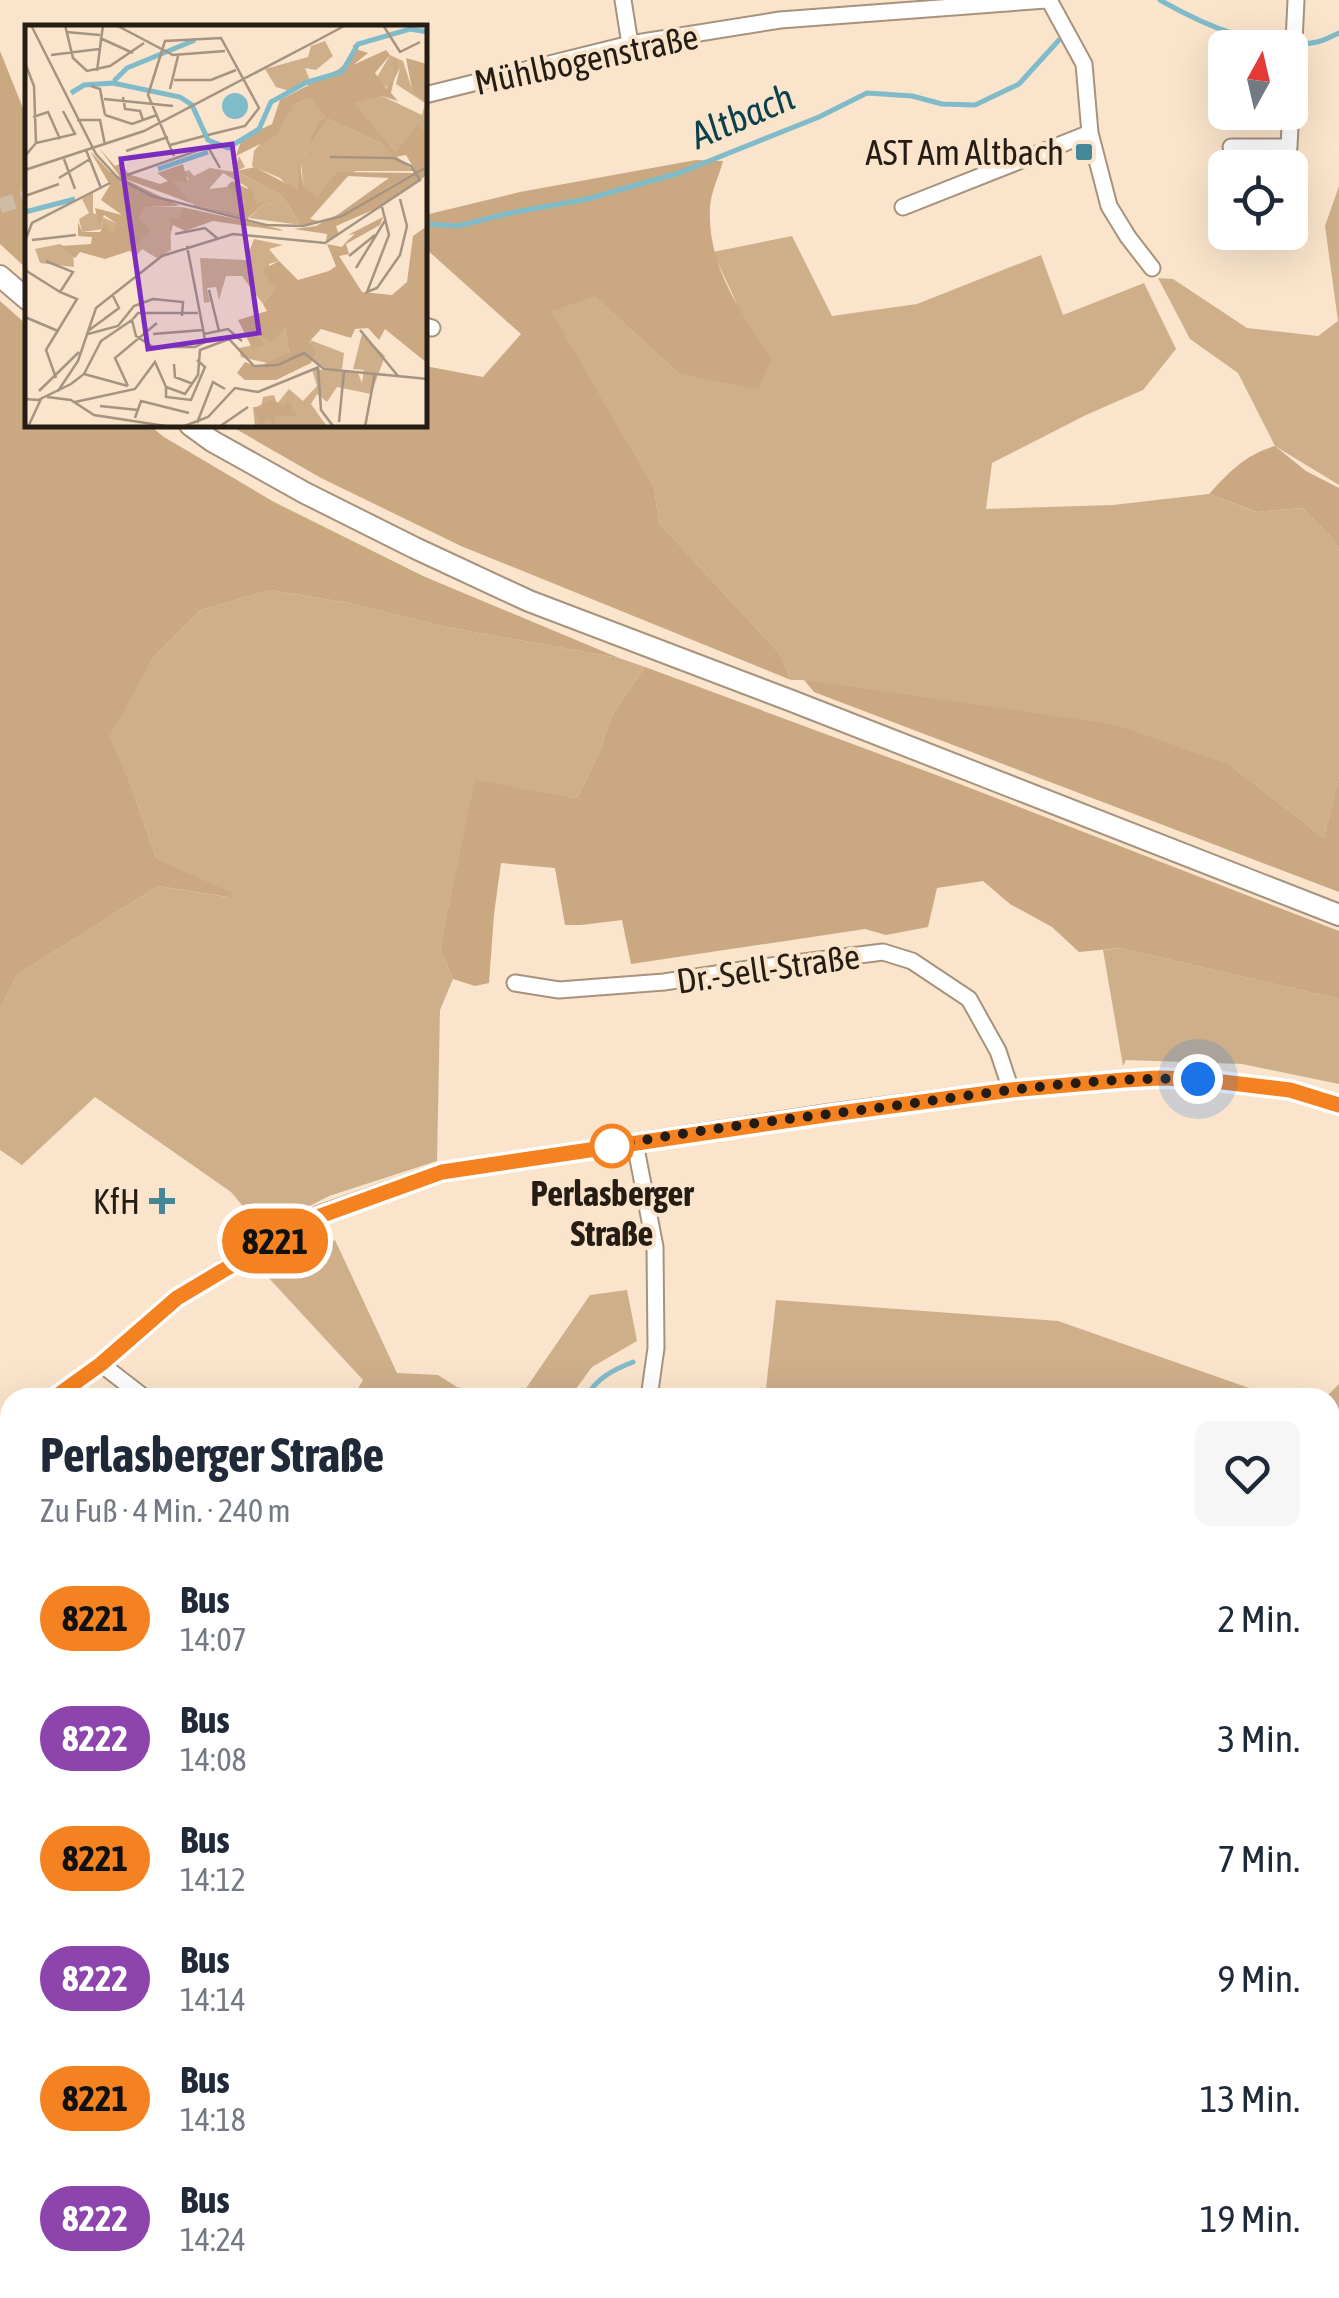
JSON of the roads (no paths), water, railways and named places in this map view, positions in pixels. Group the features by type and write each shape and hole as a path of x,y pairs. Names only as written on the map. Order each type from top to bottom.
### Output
{"main road":[{"path":"0,276 25,297"},
{"path":"194,428 304,493 529,601 1339,914"}],"street":[{"path":"623,0 630,44"},
{"path":"1048,0 1084,64 1090,133 1109,206 1152,268"},
{"name":"Mühlbogenstraße","path":"428,94 630,44 780,20 1048,0"},
{"path":"1231,147 1289,147 1296,0"},
{"path":"903,207 1090,133"},
{"name":"Dr.-Sell-Straße","path":"515,983 559,990 664,982 882,952 912,960 969,999 998,1050 1011,1090"},
{"path":"68,1388 177,1298 320,1216 442,1172 1011,1090 1159,1078 1290,1090 1339,1105"},
{"path":"634,1143 654,1247 656,1348 650,1388"},
{"path":"101,1364 132,1388"}],"waterway":[{"path":"1160,0 1215,27 1277,44 1298,45 1339,33"},
{"name":"Altbach","path":"428,224 458,226 587,199 679,173 819,117 867,93 975,105 1019,84 1059,40"},
{"path":"593,1388 633,1362"}],"tunnel":[{"path":"0,206 25,198"}],"place":[{"name":"AST Am Altbach","path":"1084,152"},
{"name":"Perlasberger Straße","path":"612,1146"},
{"name":"KfH","path":"162,1201"}]}
